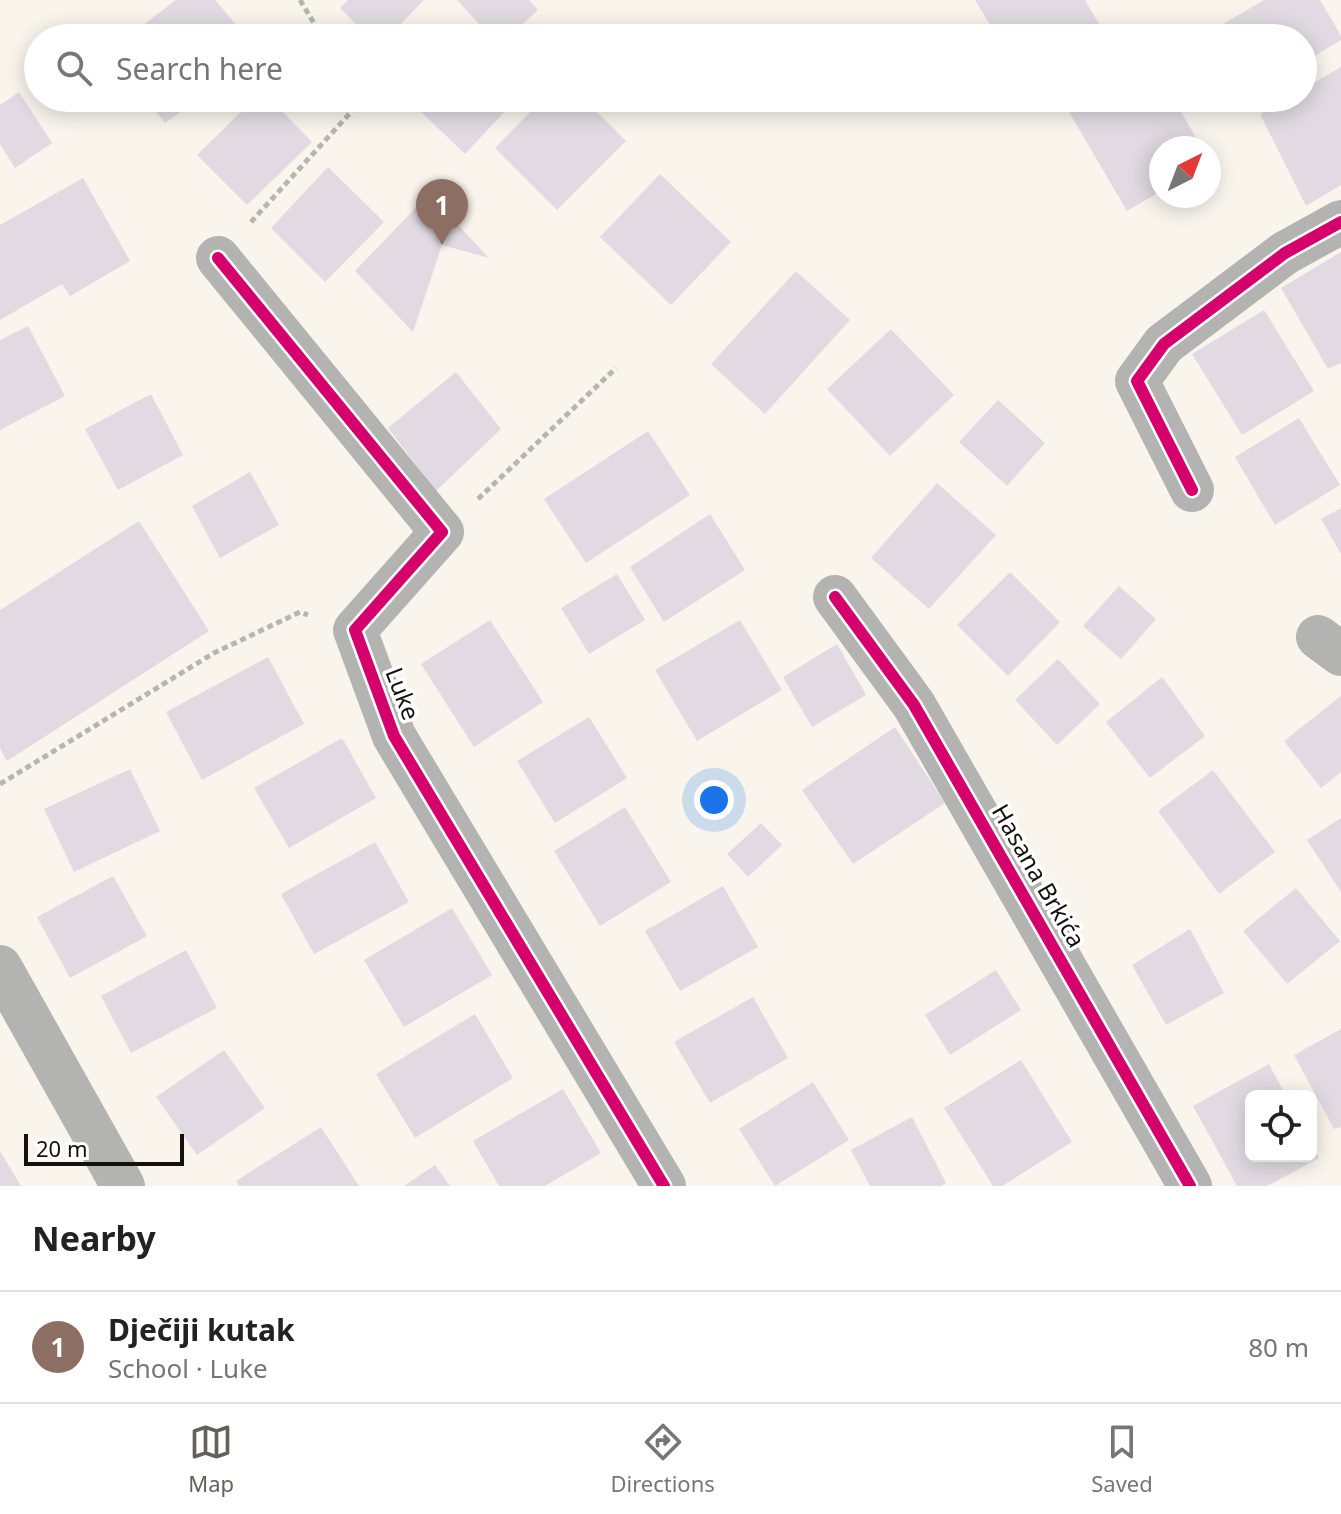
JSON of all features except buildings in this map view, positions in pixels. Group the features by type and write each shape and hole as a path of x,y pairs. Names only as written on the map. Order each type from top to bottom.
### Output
{"street":[{"path":"1192,490 1137,381 1164,344 1285,253 1341,222"},
{"path":"218,258 442,532 355,630"},
{"name":"Hasana Brkića","path":"835,597 914,705 1190,1186"},
{"name":"Luke","path":"355,630 394,736 664,1186"},
{"path":"0,967 123,1186"}],"path":[{"path":"300,0 315,24"},
{"path":"218,258 351,112"},
{"path":"442,532 616,368"},
{"path":"0,784 214,653 300,612 355,630"}],"cycle path":[{"path":"1192,490 1137,381 1164,344 1285,253 1341,222"},
{"path":"218,258 442,532 355,630 394,736 664,1186"},
{"path":"835,597 914,705 1190,1186"}],"place":[{"name":"Dječiji kutak","path":"442,245"}]}
